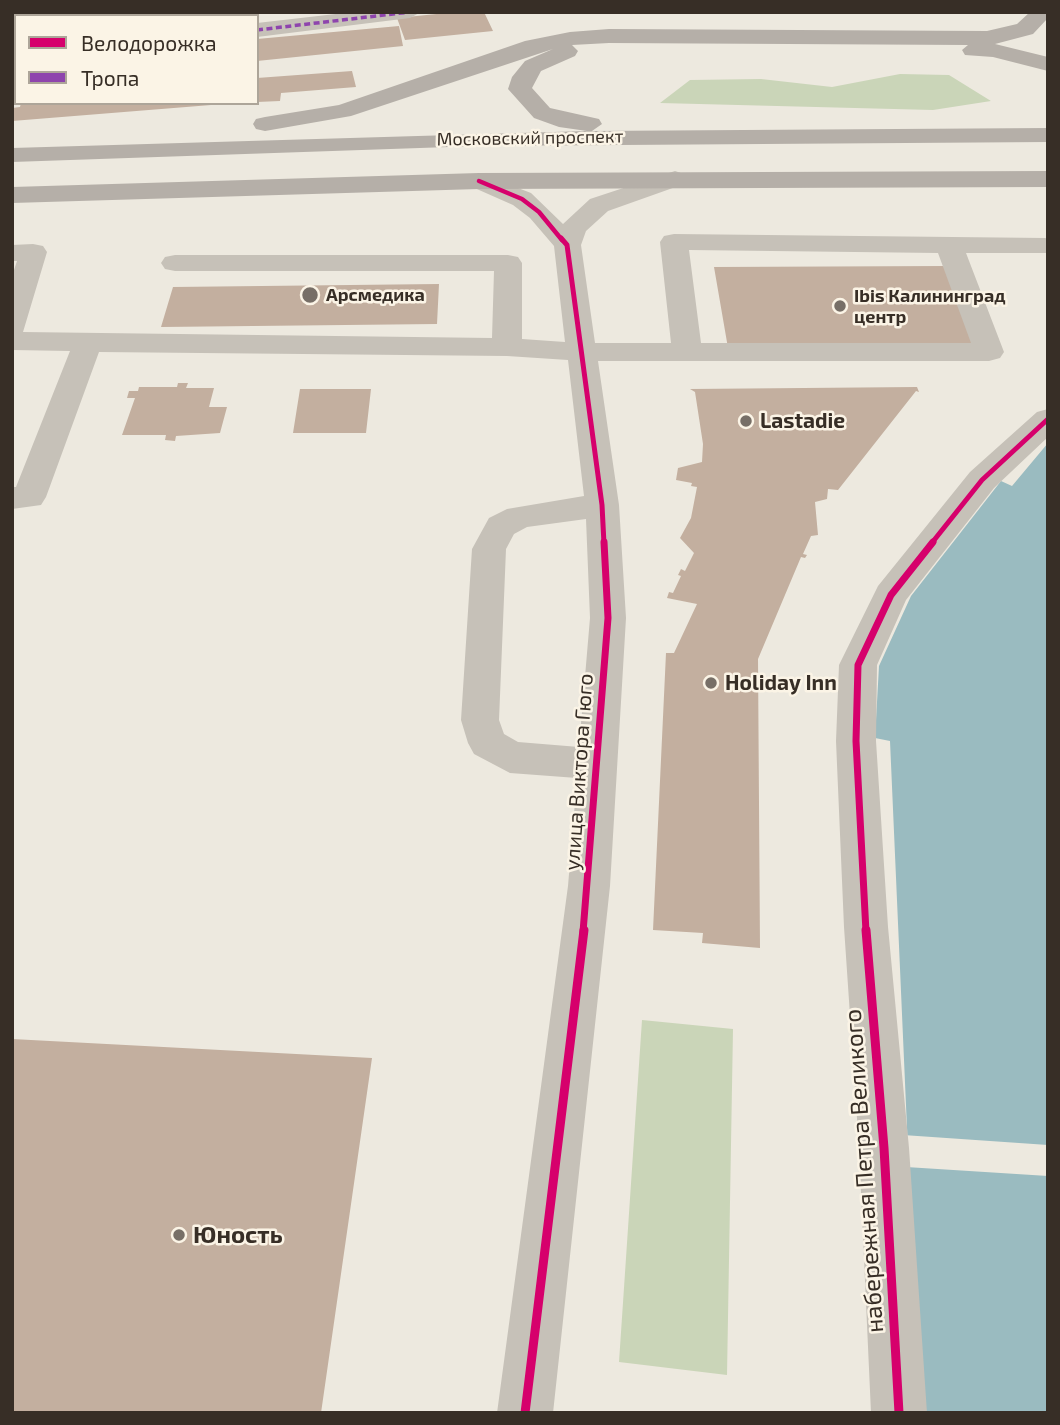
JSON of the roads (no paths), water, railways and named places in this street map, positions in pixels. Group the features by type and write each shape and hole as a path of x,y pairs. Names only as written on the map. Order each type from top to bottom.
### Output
{"main road":[{"path":"133,149 185,136 343,111 533,46 570,39 609,36 987,38 1005,36 1025,29 1042,12"},
{"path":"847,134 738,125 653,126 559,120 542,113 520,89 524,77 533,66 550,56 575,49 609,46 993,50 1048,64"},
{"name":"Московский проспект","path":"12,155 478,139 847,134 1048,135"},
{"name":"Московский проспект","path":"12,195 479,181 1048,179"}],"street":[{"path":"158,14 200,12"},
{"path":"259,30 410,12"},
{"path":"479,181 522,200 539,212 567,245 574,228 599,205 675,179"},
{"path":"687,352 674,242 1045,246"},
{"name":"улица Виктора Гюго","path":"525,1413 589,886 608,618 602,505 567,245"},
{"path":"12,341 508,347 580,352 989,352 949,245"},
{"path":"12,253 33,252 12,327"},
{"path":"175,263 508,262 508,347"},
{"path":"12,498 29,497 88,343"},
{"name":"набережная Петра Великого","path":"899,1413 884,1148 866,927 856,741 858,665 891,595 982,480 1048,419"},
{"name":"улица Виктора Гюго","path":"597,764 510,757 488,743 480,720 489,549 500,526 519,516 602,505"}],"water":[{"path":"1048,443 1048,1413 923,1413 916,1333 890,741 875,738 879,666 911,596 1001,481 1012,486"}],"place":[{"name":"Арсмедика","path":"310,295"},
{"name":"Ibis Калининград центр","path":"840,306"},
{"name":"Lastadie","path":"746,421"},
{"name":"Holiday Inn","path":"711,683"},
{"name":"Юность","path":"179,1235"}]}
